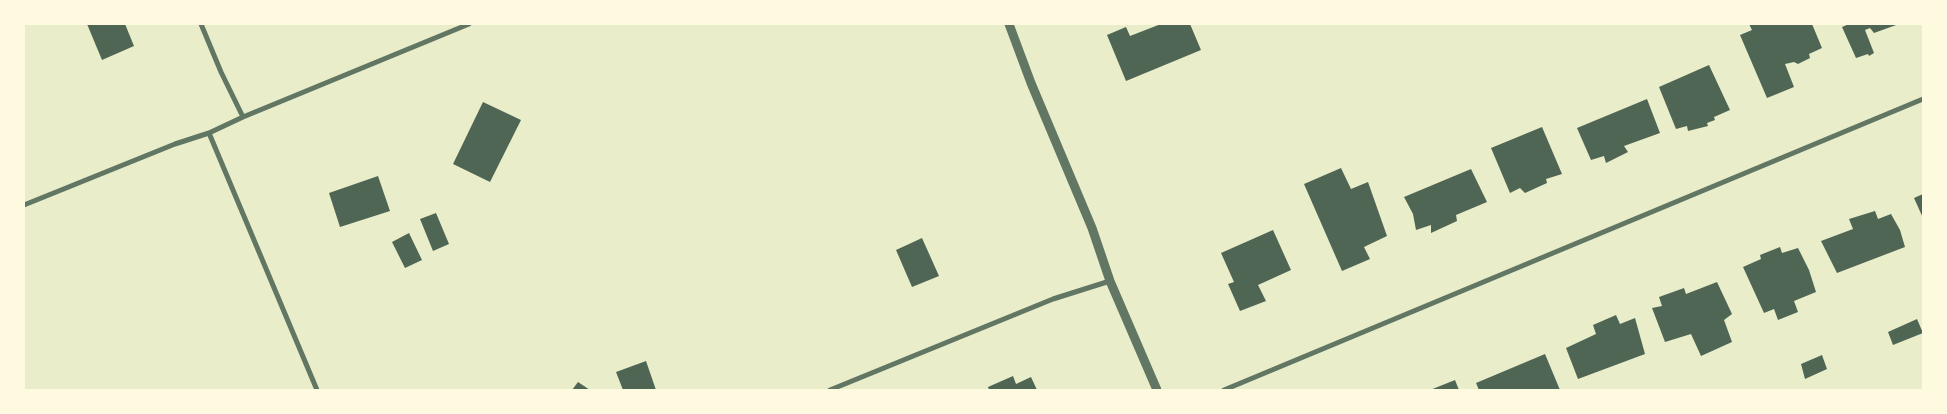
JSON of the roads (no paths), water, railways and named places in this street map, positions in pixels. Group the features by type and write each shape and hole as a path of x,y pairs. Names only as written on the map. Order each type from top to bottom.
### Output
{"street":[{"path":"201,24 220,72 243,117"},
{"path":"24,205 175,144 209,133 243,117 469,24"},
{"path":"1009,24 1092,228 1110,281 1157,390"},
{"path":"1224,390 1923,99"},
{"path":"209,133 317,390"},
{"path":"830,390 1053,299 1110,281"}]}
